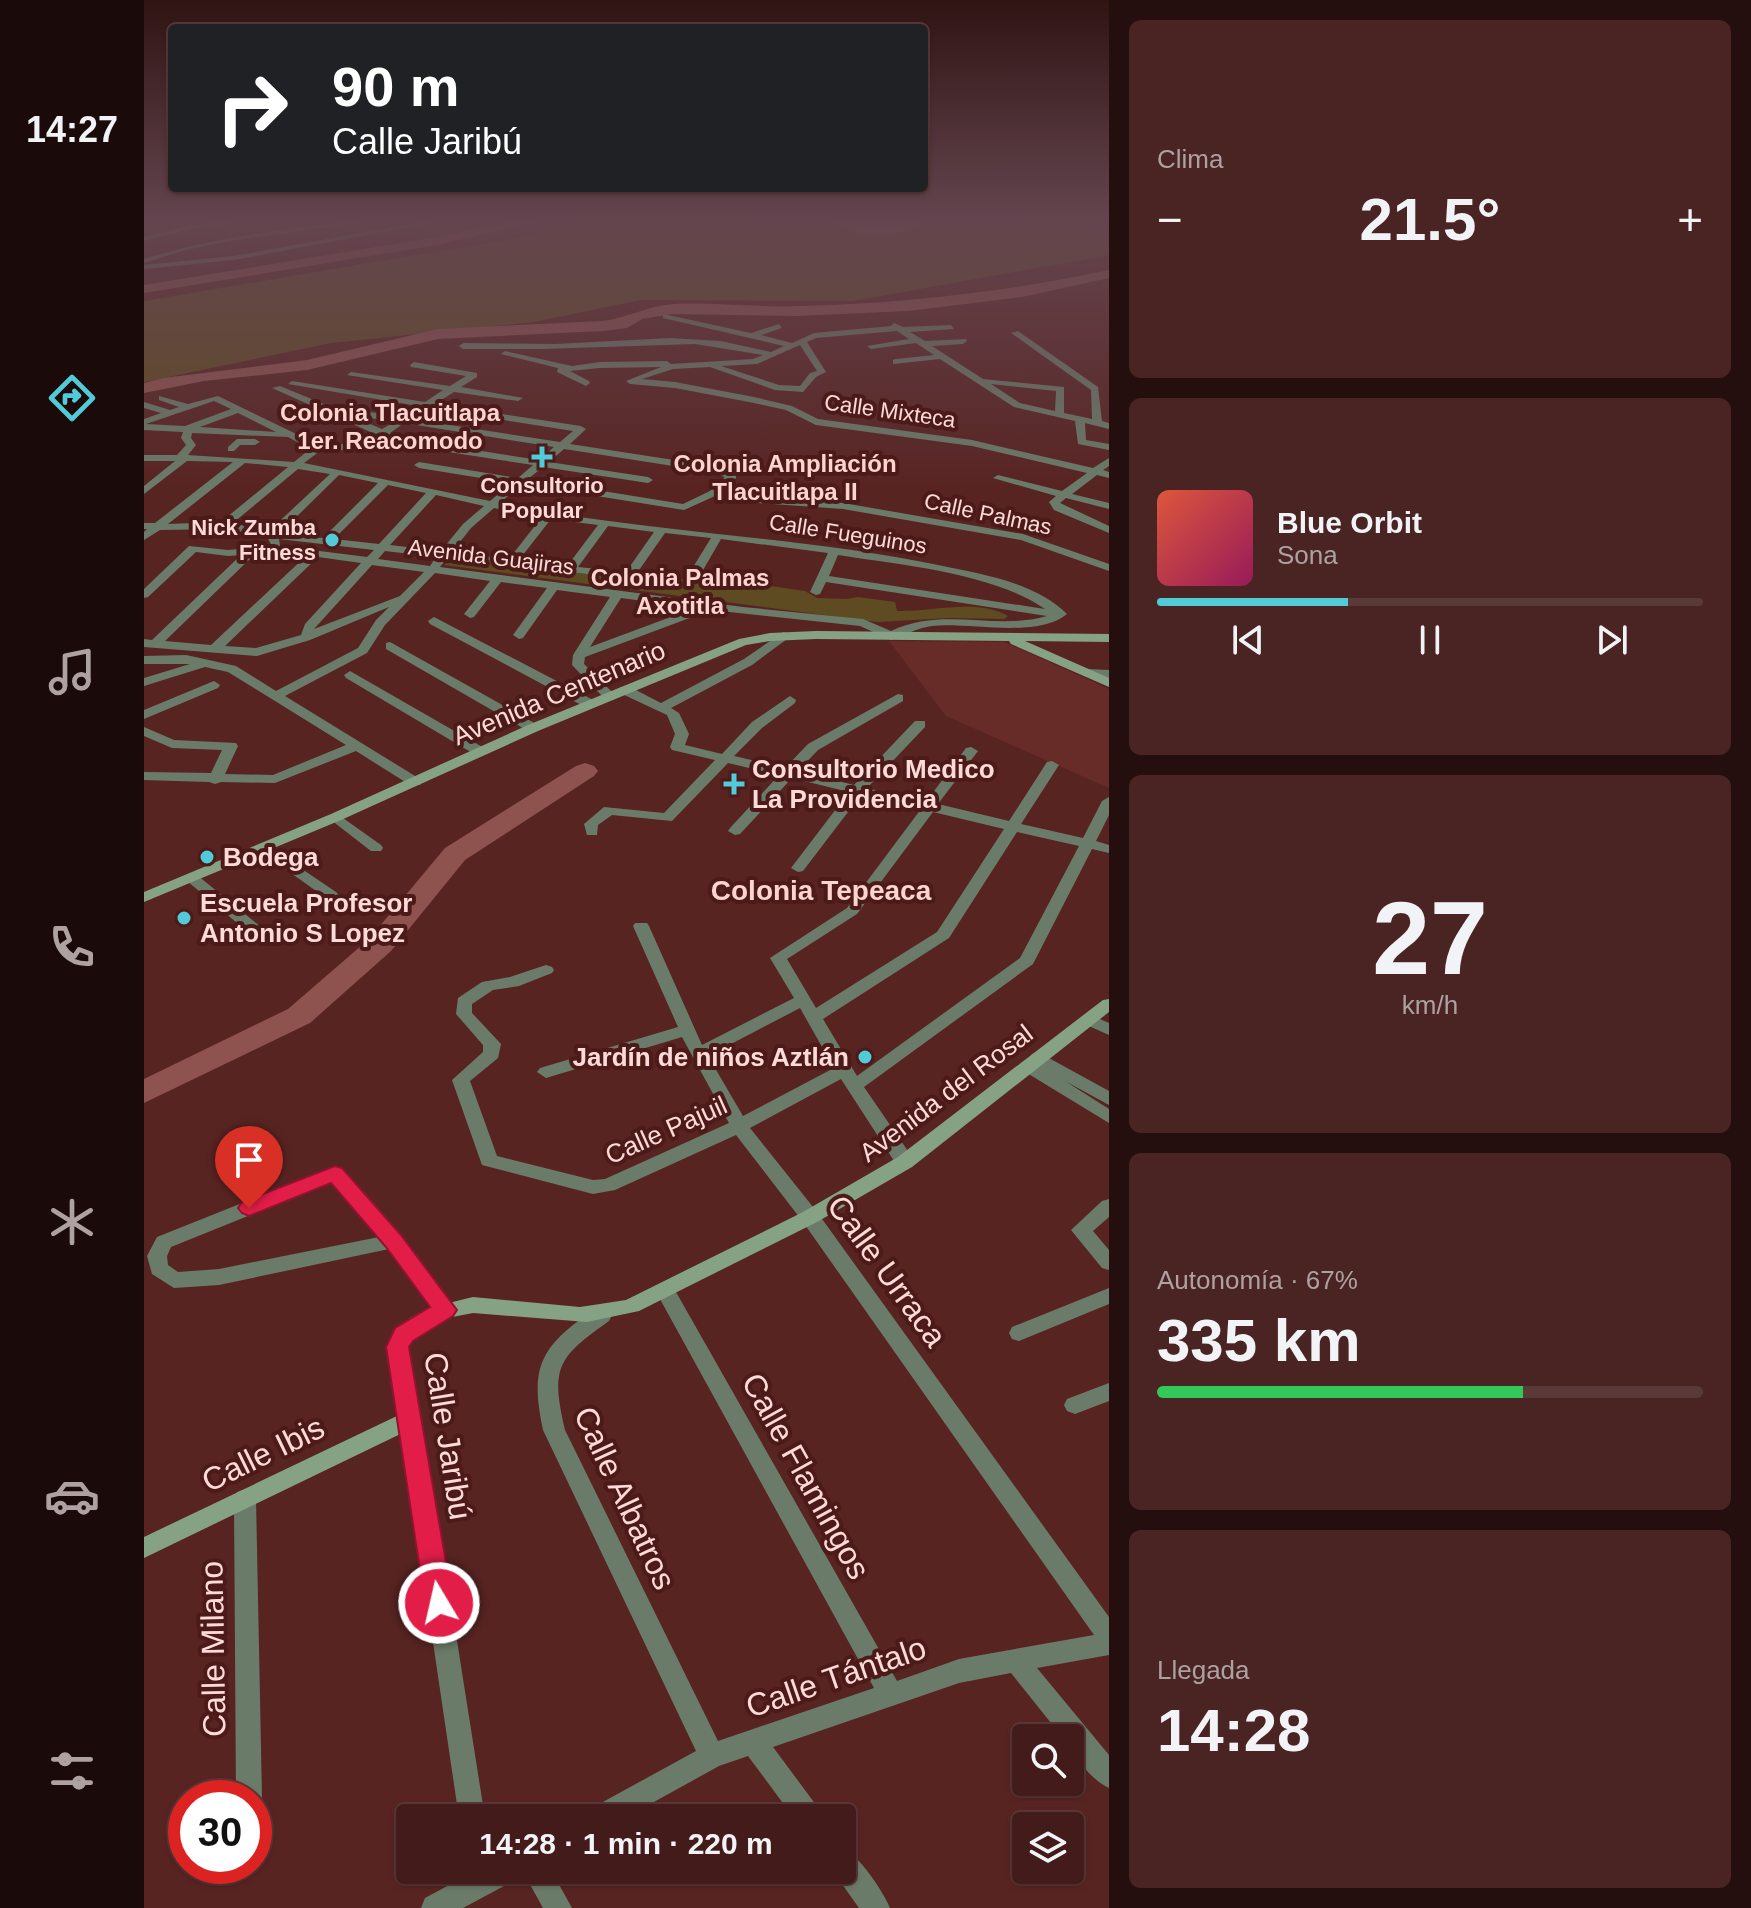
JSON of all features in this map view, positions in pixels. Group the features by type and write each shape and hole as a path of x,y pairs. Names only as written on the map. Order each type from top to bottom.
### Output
{"main road":[{"name":"Avenida Centenario","path":"145,897 336,817 479,751 733,646 783,636 1109,638"},
{"path":"1006,637 1109,683"},
{"name":"Avenida del Rosal","path":"810,1217 905,1162 1109,1004"},
{"name":"Calle Albatros","path":"602,1315 632,1306 810,1217"},
{"path":"445,1310 491,1304 602,1315"},
{"name":"Calle Jaribú","path":"411,1419 398,1347 404,1334 445,1310"},
{"name":"Calle Ibis","path":"144,1548 411,1419"}],"street":[{"path":"666,316 791,345"},
{"path":"751,336 779,326"},
{"path":"706,365 754,362 814,336 899,328 951,327"},
{"path":"899,328 1017,405 1109,426"},
{"path":"1015,333 1045,357 1084,378 1095,389 1097,423"},
{"path":"706,365 787,389 803,389 813,375 822,372 801,340"},
{"path":"871,346 963,341"},
{"path":"570,368 459,345 546,347 667,342 746,347 770,354"},
{"path":"546,347 555,366"},
{"path":"896,362 942,356"},
{"path":"586,383 560,370 654,362 672,366"},
{"path":"754,362 771,376"},
{"path":"144,424 215,398 317,448 362,446 474,375 414,365"},
{"name":"Calle Mixteca","path":"706,365 672,366 630,381 715,392 789,408 825,424 972,443 1109,475"},
{"path":"351,375 518,398"},
{"path":"980,381 1061,389 1059,415"},
{"path":"277,695 346,662 363,650 380,623 446,555 467,526 581,429 292,384"},
{"path":"277,388 417,446 648,480"},
{"path":"162,398 188,407"},
{"path":"1097,401 1109,400"},
{"path":"144,405 170,413"},
{"path":"324,408 562,444 731,474 731,478 714,493 684,507 419,465"},
{"path":"189,428 241,409"},
{"path":"1080,419 1081,442 1109,447"},
{"path":"144,424 295,436"},
{"path":"144,437 156,436 161,427"},
{"path":"144,491 182,458 191,445 186,438 189,428"},
{"path":"231,449 237,442 273,443 281,435"},
{"path":"223,526 317,448"},
{"name":"Calle Fueguinos","path":"144,458 294,464 549,515 718,535 989,578 1046,600 1061,614"},
{"path":"144,537 241,461"},
{"path":"1109,461 1054,502 1058,508 1109,530"},
{"path":"279,549 271,535 336,473"},
{"path":"998,478 1109,506"},
{"path":"324,543 385,482"},
{"path":"383,548 433,492"},
{"name":"Calle Palmas","path":"714,493 744,499 843,506 1023,537 1109,568"},
{"path":"512,562 549,515"},
{"path":"571,569 605,523"},
{"name":"Avenida Guajiras","path":"144,526 247,527 271,535 324,543 635,576 661,530"},
{"path":"693,577 718,535"},
{"name":"Avenida Guajiras","path":"144,595 193,548 215,553 279,549 863,623 891,636"},
{"name":"Avenida Guajiras","path":"369,562 383,548"},
{"path":"149,644 251,552"},
{"path":"816,592 834,552"},
{"path":"214,649 315,554"},
{"path":"306,637 309,627 369,562"},
{"path":"470,614 499,577"},
{"name":"Calle Fueguinos","path":"821,578 1061,614"},
{"path":"519,635 555,585"},
{"path":"610,696 578,665 579,655 618,593"},
{"path":"149,644 257,652 306,637 403,597"},
{"path":"579,655 712,606"},
{"path":"891,636 899,630 940,622 1038,622 1058,618 1061,614"},
{"path":"434,621 590,704"},
{"path":"663,707 748,662 783,636"},
{"path":"390,646 533,728"},
{"path":"144,660 186,659 232,669 415,782"},
{"path":"144,682 207,662"},
{"path":"1087,673 1109,674"},
{"path":"350,675 479,751"},
{"path":"144,715 214,685"},
{"path":"625,690 663,707 681,726 682,734 677,747 1109,849"},
{"path":"735,831 813,747 898,698"},
{"path":"592,832 591,824 609,810 667,818 757,725 790,700"},
{"path":"798,868 857,790 920,724"},
{"path":"144,731 172,744 231,746 215,780"},
{"path":"144,776 275,779 357,746"},
{"path":"905,1162 844,1070 778,958 852,911 971,751"},
{"path":"813,1018 943,935 1052,765"},
{"path":"854,1086 1027,961 1109,801"},
{"path":"336,817 376,848"},
{"path":"265,848 331,895"},
{"path":"192,878 255,930"},
{"name":"Calle Urraca","path":"641,926 698,1054 739,1126 810,1217 1109,1637"},
{"name":"Calle Pajuil","path":"546,970 513,982 488,986 464,1002 464,1014 492,1044 492,1054 461,1080 489,1160 593,1187 608,1185 739,1126 844,1070"},
{"path":"698,1054 803,1000"},
{"path":"1088,1019 1109,1030"},
{"path":"546,1072 687,1030"},
{"path":"1033,1062 1109,1099"},
{"path":"1033,1062 1109,1117"},
{"path":"394,1241 219,1277 174,1280 159,1269 157,1256 164,1242 335,1173 394,1241 445,1310"},
{"path":"1109,1206 1081,1230 1109,1263"},
{"name":"Calle Flamingos","path":"665,1290 891,1694"},
{"path":"1019,1333 1109,1296"},
{"name":"Calle Albatros","path":"602,1315 557,1350 545,1377 547,1402 554,1430 712,1756"},
{"path":"1075,1405 1109,1392"},
{"name":"Calle Jaribú","path":"411,1419 470,1804"},
{"name":"Calle Milano","path":"245,1499 249,1780"},
{"name":"Calle Tántalo","path":"625,1804 712,1756 959,1671 1109,1644"},
{"path":"1016,1661 1109,1775"},
{"path":"753,1742 800,1804"},
{"path":"856,1881 876,1908"},
{"path":"435,1908 473,1884"},
{"path":"544,1884 558,1908"}],"shaded area":[{"path":"144,310 592,310 534,322 331,343 144,382"},
{"path":"453,558 637,580 700,579 751,583 805,591 817,598 858,597 895,602 897,611 968,607 1008,616 1004,619 877,622 444,565"},
{"path":"889,641 1004,642 1109,689 1109,788 946,716"}],"waterway":[{"path":"144,388 204,376 307,365 438,334 603,326 627,323 637,315 666,310"},
{"path":"737,310 818,310"},
{"path":"144,1092 299,1016 380,945 455,854 585,771"}],"place":[{"name":"Consultorio Popular","path":"542,457"},
{"name":"Nick Zumba Fitness","path":"332,540"},
{"name":"Consultorio Medico La Providencia","path":"734,784"},
{"name":"Bodega","path":"207,857"},
{"name":"Escuela Profesor Antonio S Lopez","path":"184,918"},
{"name":"Jardín de niños Aztlán","path":"865,1057"}],"district":[{"name":"Colonia Tlacuitlapa 1er. Reacomodo","path":"390,426"},
{"name":"Colonia Ampliación Tlacuitlapa II","path":"785,477"},
{"name":"Colonia Palmas Axotitla","path":"680,591"},
{"name":"Colonia Tepeaca","path":"821,890"}],"route":[{"path":"249,1208 335,1173 394,1241 445,1310 404,1334 398,1347 439,1603"}]}
